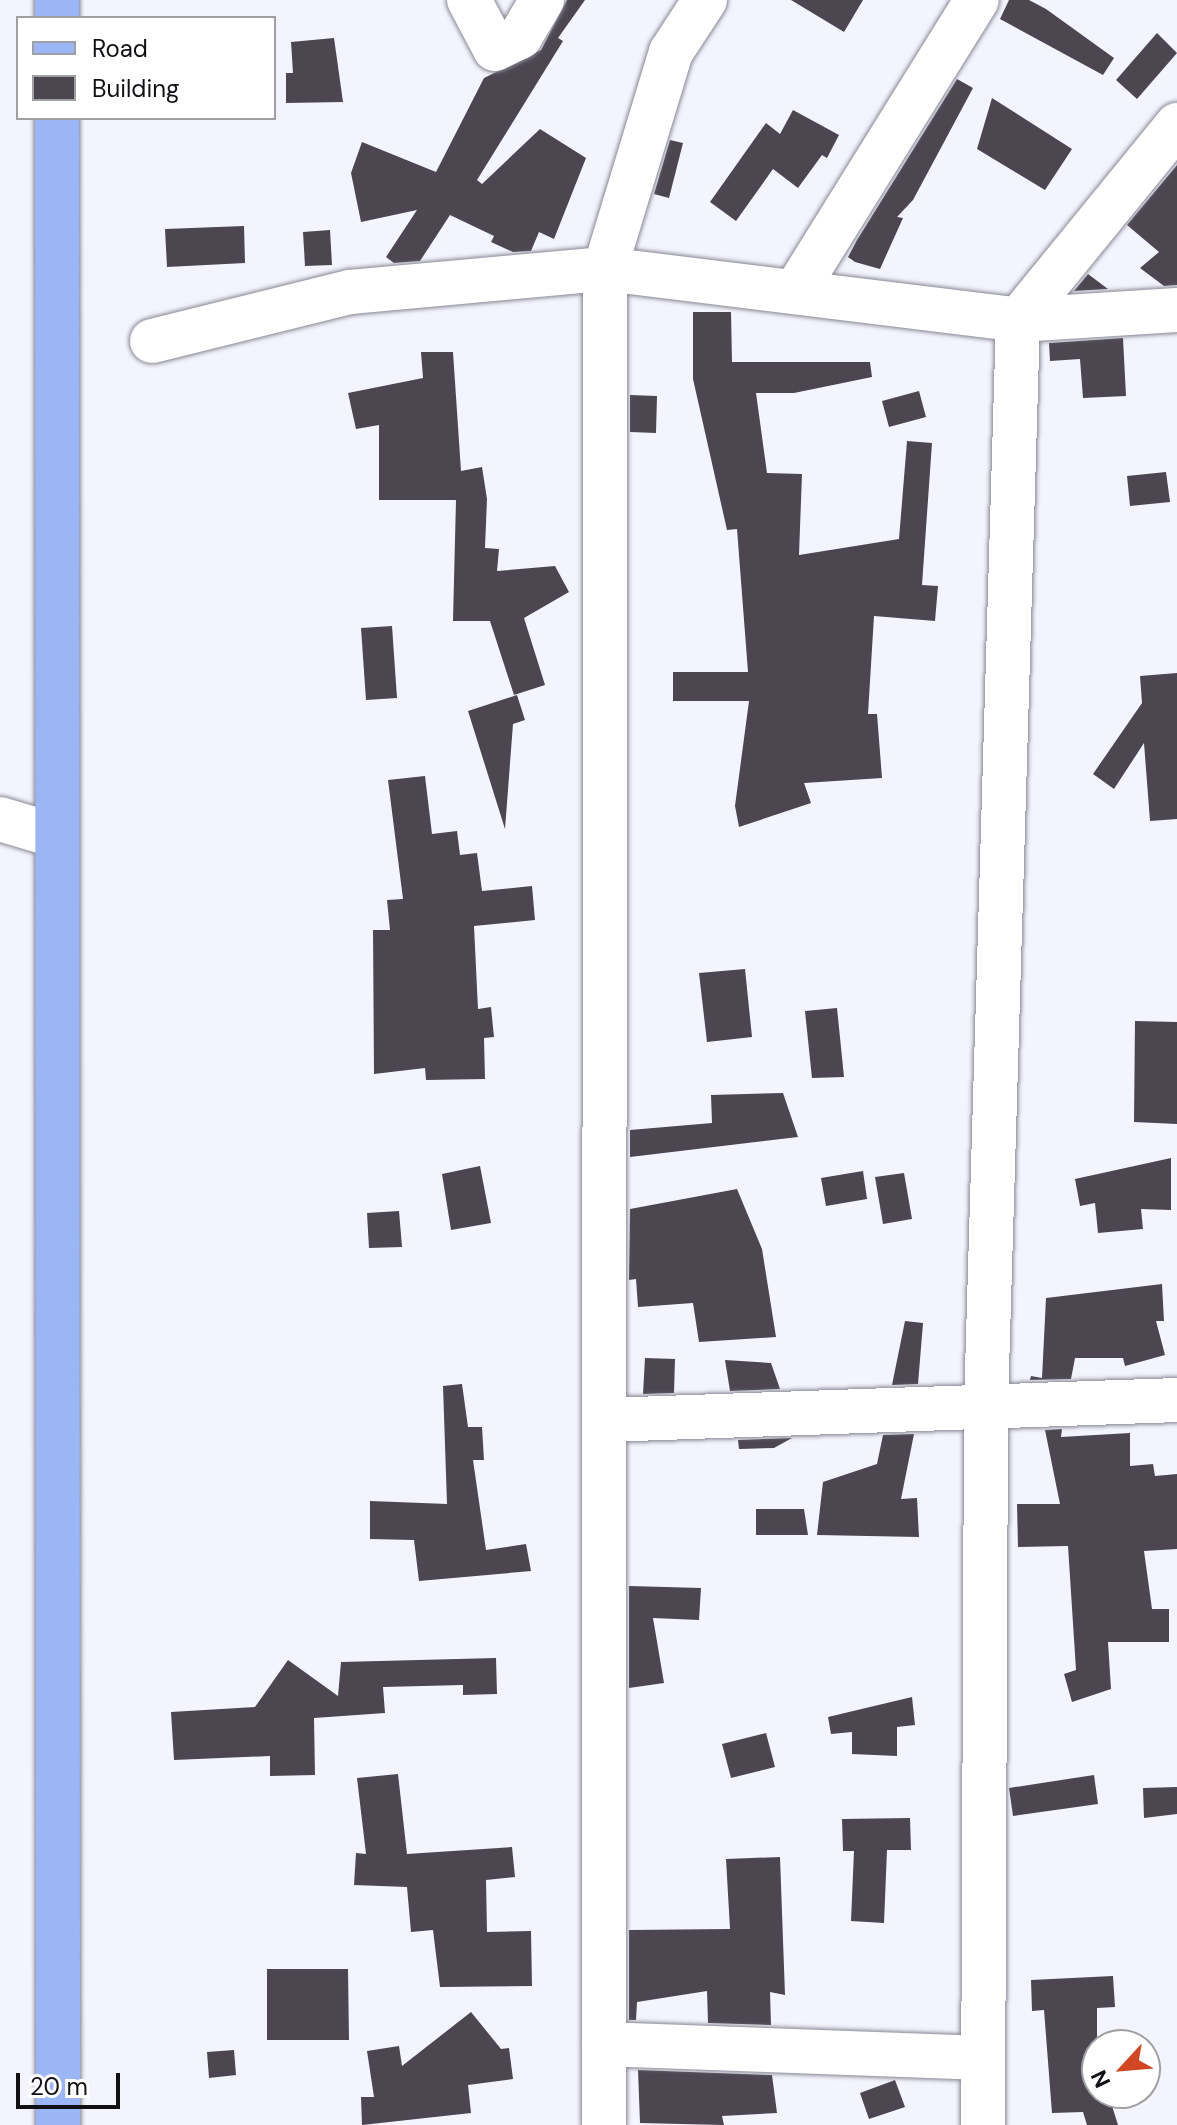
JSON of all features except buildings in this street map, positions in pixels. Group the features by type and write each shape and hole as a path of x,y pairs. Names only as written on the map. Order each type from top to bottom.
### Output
{"main road":[{"path":"57,120 58,2125"}],"street":[{"path":"469,0 495,49 520,37 542,0"},
{"path":"604,2125 605,269 671,52 705,0"},
{"path":"795,292 977,0"},
{"path":"983,2125 986,1404 1018,320 1177,125"},
{"path":"152,341 350,292 605,269 1018,320 1177,310"},
{"path":"0,819 57,836"},
{"path":"605,1420 986,1404 1177,1400"},
{"path":"604,2044 983,2058"}]}
